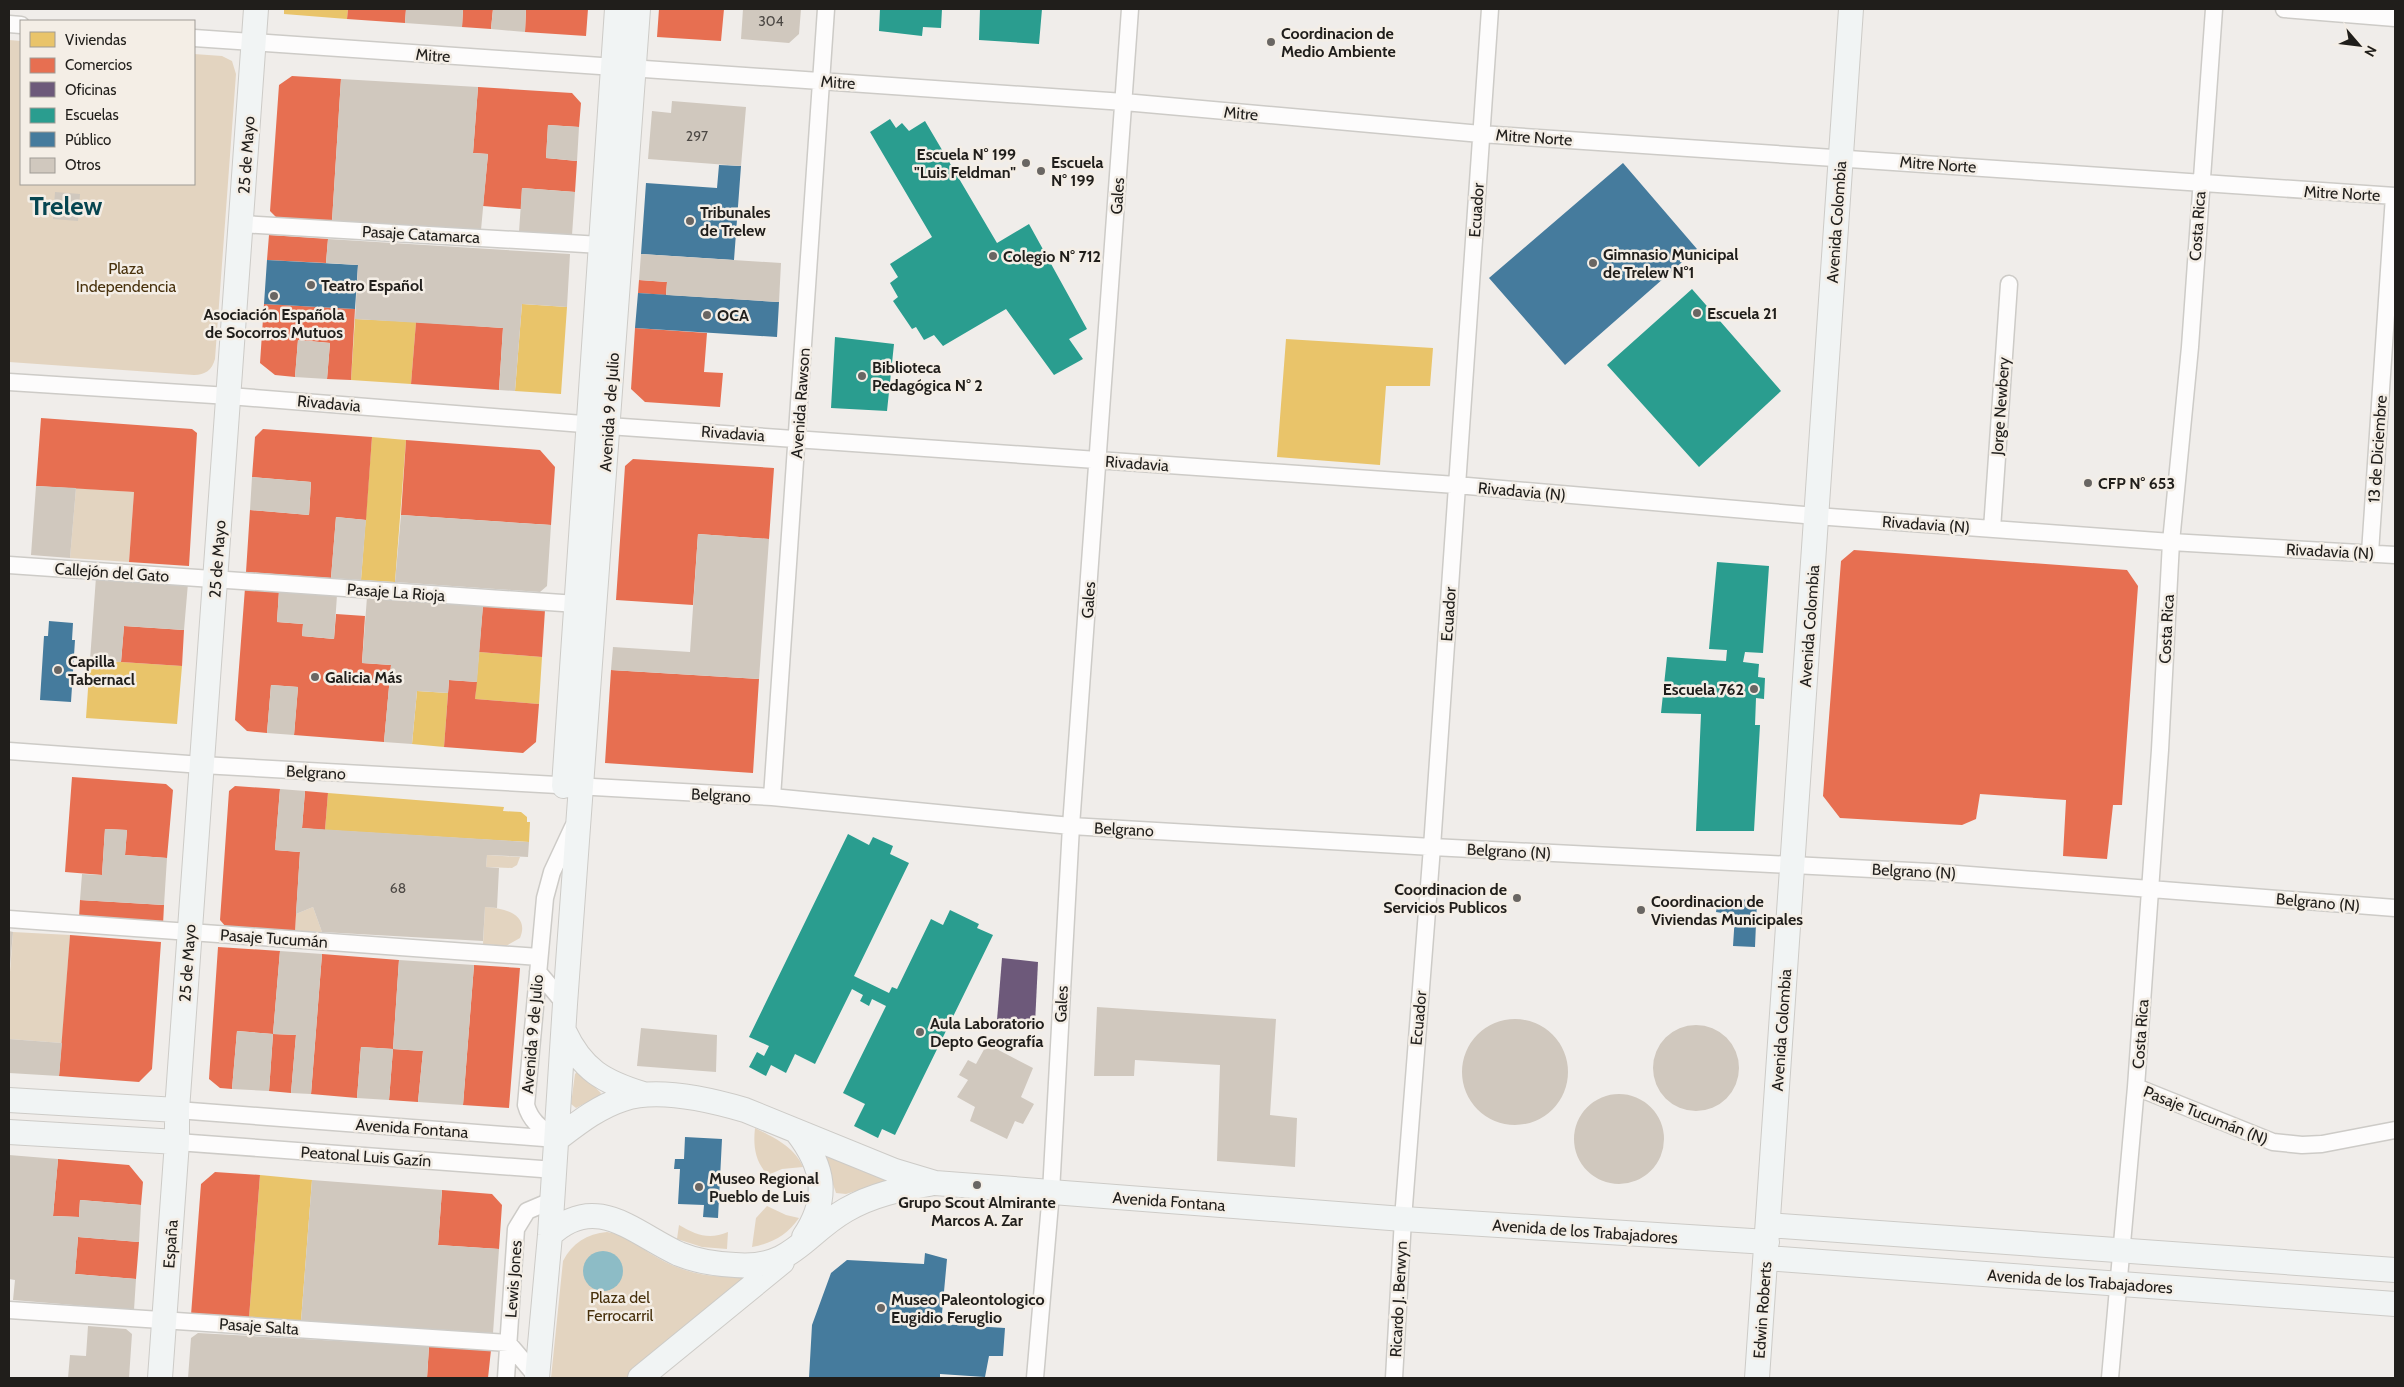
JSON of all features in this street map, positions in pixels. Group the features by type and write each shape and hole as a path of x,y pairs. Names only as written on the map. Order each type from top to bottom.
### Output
{"street":[{"name":"25 de Mayo","path":"177,1110 256,9"},
{"name":"Avenida 9 de Julio","path":"572,787 624,69 617,9"},
{"name":"Avenida 9 de Julio","path":"557,1139 579,816 572,787 577,604 598,425 601,245 624,69 638,9"},
{"name":"Avenida Rawson","path":"772,797 826,9"},
{"name":"Gales","path":"1035,1378 1051,1192 1071,826 1130,9"},
{"name":"Ecuador","path":"1402,1219 1432,847 1490,9"},
{"name":"Avenida Colombia","path":"1767,1242 1851,9"},
{"name":"Costa Rica","path":"2110,1378 2136,1087 2171,542 2190,347 2200,184 2214,9"},
{"path":"2284,9 2395,18"},
{"name":"Mitre","path":"195,38 1124,102 1481,134"},
{"name":"Mitre Norte","path":"1481,134 2395,196"},
{"name":"13 de Diciembre","path":"2370,553 2395,196"},
{"name":"Pasaje Catamarca","path":"241,224 601,245"},
{"name":"Jorge Newbery","path":"1992,529 2009,284"},
{"name":"Rivadavia","path":"9,382 228,396 598,425 797,437 1456,485"},
{"name":"Rivadavia (N)","path":"1456,485 1816,516 2171,542 2395,555"},
{"name":"Callejón del Gato","path":"9,565 215,579"},
{"name":"Pasaje La Rioja","path":"215,579 577,604"},
{"name":"Belgrano","path":"9,751 202,765 772,797 1071,826 1432,847"},
{"name":"Avenida 9 de Julio","path":"557,1139 535,1124 529,1116 526,1105 538,964 548,885 579,816"},
{"name":"Belgrano (N)","path":"1432,847 1931,872 2395,908"},
{"name":"Pasaje Tucumán","path":"9,919 190,932 538,964"},
{"path":"538,964 565,1004"},
{"name":"Avenida 9 de Julio","path":"564,1032 572,1049 591,1070 616,1085 643,1094"},
{"name":"Pasaje Tucumán (N)","path":"2136,1087 2273,1142 2302,1145 2322,1144 2395,1130"},
{"name":"Avenida Fontana","path":"9,1100 177,1110 557,1139 603,1107 624,1098 643,1094 723,1103 764,1116 797,1132 895,1171 935,1183 1402,1219"},
{"name":"España","path":"160,1378 177,1142 177,1110"},
{"path":"9,1132 177,1142"},
{"path":"640,1378 793,1252 807,1232 821,1195 821,1178 816,1161 797,1132"},
{"name":"Lewis Jones","path":"537,1378 557,1139"},
{"name":"Peatonal Luis Gazín","path":"177,1142 555,1170"},
{"name":"Avenida Fontana","path":"550,1235 571,1219 587,1216 605,1217 623,1222 681,1254 709,1262 754,1265 768,1263 793,1252 828,1222 864,1200 903,1188 935,1183"},
{"name":"Lewis Jones","path":"506,1378 516,1229 527,1211 553,1200"},
{"name":"Avenida de los Trabajadores","path":"1402,1219 1767,1242 2120,1250 2395,1270"},
{"name":"Ricardo J. Berwyn","path":"1394,1378 1402,1219"},
{"name":"Avenida de los Trabajadores","path":"1767,1242 2117,1284 2395,1304"},
{"name":"Edwin Roberts","path":"1757,1378 1767,1242"},
{"name":"Pasaje Salta","path":"9,1310 508,1343"},
{"path":"508,1343 537,1378"}],"green space":[{"name":"Plaza Independencia","path":"9,40 20,41 20,185 195,185 195,54 222,56 232,61 236,74 215,359 210,369 205,373 194,375 9,362"},
{"path":"76,488 134,492 129,562 70,558"},
{"path":"487,855 520,857 517,865 512,868 486,867"},
{"path":"313,907 322,932 295,931 296,914"},
{"path":"485,907 507,911 518,918 522,930 520,938 506,946 483,944"},
{"path":"13,932 70,935 62,1043 9,1039 9,985"},
{"path":"578,1071 601,1093 599,1096 576,1108 571,1104 575,1074"},
{"path":"755,1128 789,1148 803,1167 782,1169 768,1175 760,1165 756,1153 754,1141"},
{"path":"831,1155 859,1170 891,1180 846,1194 836,1193 825,1160 826,1156"},
{"path":"767,1206 786,1215 799,1218 784,1234 767,1243 752,1247 756,1218"},
{"path":"679,1225 691,1231 709,1236 728,1232 727,1249 702,1247 677,1239"},
{"name":"Plaza del Ferrocarril","path":"607,1232 634,1242 669,1264 692,1272 704,1275 729,1276 753,1272 630,1378 551,1378 563,1261 571,1249 581,1240"}],"water":[{"path":"603,1251 617,1257 623,1271 617,1285 603,1291 589,1285 583,1271 589,1257"}],"building: Viviendas":[{"path":"284,9 348,9 347,19 284,14"},
{"path":"522,304 567,307 561,394 515,391"},
{"path":"355,319 416,322 411,384 351,380"},
{"path":"1286,339 1433,348 1430,386 1386,386 1380,465 1277,457"},
{"path":"372,437 406,440 395,582 361,580"},
{"path":"479,652 542,657 539,704 475,699"},
{"path":"90,660 182,666 177,724 86,718"},
{"path":"417,691 448,693 444,747 412,744"},
{"path":"328,793 504,807 503,811 521,812 527,817 527,822 530,822 529,842 325,830"},
{"path":"260,1175 312,1180 301,1321 249,1318"}],"building: Comercios":[{"path":"348,9 406,9 405,23 347,19"},
{"path":"463,9 493,9 491,29 462,27"},
{"path":"526,9 588,9 586,36 525,32"},
{"path":"659,9 724,9 721,41 657,37"},
{"path":"292,76 341,79 332,221 277,218 270,211 279,85"},
{"path":"478,87 572,93 581,103 579,127 548,125 546,158 577,161 575,192 522,188 521,209 483,206 488,154 473,153"},
{"path":"269,235 328,239 326,263 267,260"},
{"path":"639,280 667,282 666,295 638,293"},
{"path":"264,304 355,309 351,380 327,379 330,343 298,340 295,377 275,375 260,363"},
{"path":"416,322 503,328 499,390 411,384"},
{"path":"635,328 707,333 704,372 723,373 720,407 645,402 631,389"},
{"path":"41,418 192,429 197,433 189,566 129,562 134,492 36,486"},
{"path":"263,429 372,437 366,520 336,517 331,578 246,572 250,510 309,515 311,482 252,477 255,437"},
{"path":"406,440 540,450 555,467 551,525 401,515"},
{"path":"633,459 774,468 769,539 698,534 693,605 616,600 625,466"},
{"path":"1854,550 2127,570 2138,586 2122,805 2113,805 2107,859 2063,856 2066,800 1980,794 1976,819 1962,825 1840,818 1823,796 1841,561"},
{"path":"245,588 279,591 277,622 303,624 302,636 334,639 336,614 365,616 362,663 391,665 384,742 294,735 298,687 271,685 267,733 247,731 235,720"},
{"path":"483,605 545,610 542,657 479,652"},
{"path":"124,626 184,630 182,666 121,662"},
{"path":"611,670 759,679 753,773 605,763"},
{"path":"449,680 477,682 475,699 539,704 536,742 523,753 444,747"},
{"path":"72,777 166,784 173,790 167,858 125,855 127,830 105,829 102,875 65,872"},
{"path":"235,786 280,789 275,850 300,852 295,931 226,927 220,920 229,791"},
{"path":"305,791 328,793 325,830 302,828"},
{"path":"80,900 164,905 163,925 79,919"},
{"path":"70,935 161,942 152,1069 139,1082 59,1076"},
{"path":"218,947 280,951 273,1034 237,1031 232,1089 220,1088 209,1079"},
{"path":"322,954 399,960 393,1049 361,1047 357,1098 311,1094"},
{"path":"474,965 520,968 509,1108 463,1105"},
{"path":"273,1034 296,1035 291,1093 269,1091"},
{"path":"393,1049 423,1051 418,1102 389,1100"},
{"path":"58,1159 129,1165 143,1182 141,1205 80,1200 79,1217 53,1216"},
{"path":"215,1172 260,1175 249,1318 191,1315 201,1184"},
{"path":"442,1190 492,1194 502,1205 499,1249 438,1245"},
{"path":"78,1237 139,1242 136,1279 75,1274"},
{"path":"429,1346 491,1350 488,1378 427,1378"}],"building: Oficinas":[{"path":"1002,958 1038,962 1035,1024 997,1020"}],"building: Escuelas":[{"path":"880,9 942,9 941,28 923,27 922,36 879,31"},
{"path":"980,9 1042,9 1039,44 979,40"},
{"path":"890,119 896,128 902,123 909,131 925,121 997,243 1029,224 1087,329 1069,339 1083,359 1054,375 1006,309 943,346 934,335 924,340 916,327 912,329 893,301 898,297 890,283 898,277 890,264 932,237 870,132"},
{"path":"1692,289 1781,391 1699,467 1607,365"},
{"name":"Biblioteca Pedagógica N° 2","path":"835,337 894,344 887,411 831,408"},
{"path":"1717,562 1769,566 1763,653 1745,652 1743,662 1759,664 1758,677 1765,678 1764,699 1756,698 1755,725 1760,725 1754,831 1696,831 1701,714 1661,713 1667,657 1726,661 1727,650 1709,649"},
{"path":"848,834 869,845 873,837 893,846 890,854 909,863 854,976 889,993 892,987 897,989 931,919 943,925 950,910 979,924 977,928 993,935 895,1135 882,1129 878,1138 854,1126 865,1104 843,1093 886,1006 872,999 869,1006 860,1001 863,995 852,989 815,1064 795,1054 786,1073 771,1065 766,1076 749,1067 757,1052 764,1056 769,1046 749,1037"}],"building: Público":[{"name":"Gimnasio Municipal de Trelew N°1","path":"1623,163 1697,249 1565,365 1489,278"},
{"name":"Tribunales de Trelew","path":"719,165 741,166 734,260 641,254 646,183 717,188"},
{"name":"Teatro Español","path":"267,260 358,265 355,309 264,304"},
{"name":"OCA","path":"638,293 779,302 777,337 635,328"},
{"name":"Capilla Tabernacl","path":"49,621 73,623 72,640 75,640 71,702 40,700 44,636 48,636"},
{"path":"1718,899 1757,900 1755,947 1733,946 1735,915 1716,912"},
{"name":"Museo Regional Pueblo de Luis","path":"685,1137 722,1139 718,1218 703,1217 704,1205 678,1204 680,1169 674,1169 675,1159 684,1159"},
{"name":"Museo Paleontologico Eugidio Feruglio","path":"925,1253 947,1259 941,1324 1005,1328 1003,1356 989,1356 985,1377 940,1374 940,1378 809,1378 812,1325 831,1273 847,1260 924,1264"}],"building: Otros":[{"path":"406,9 463,9 462,27 405,23"},
{"path":"493,9 526,9 525,32 491,29"},
{"path":"743,9 801,9 799,34 789,43 741,39"},
{"path":"341,79 478,87 473,153 488,154 481,230 332,221"},
{"path":"672,101 746,107 741,166 648,159 652,111 671,113"},
{"path":"548,125 579,127 577,161 546,158"},
{"path":"522,188 575,192 572,235 519,232"},
{"path":"55,192 80,194 78,221 53,219"},
{"path":"328,239 570,254 567,307 522,304 515,391 499,390 503,328 355,319 358,265 326,263"},
{"path":"641,254 781,263 779,302 666,295 667,282 639,280"},
{"path":"298,340 330,343 327,379 295,377"},
{"path":"252,477 311,482 309,515 250,510"},
{"path":"36,486 76,488 70,558 31,555"},
{"path":"401,515 551,525 547,586 540,592 395,582"},
{"path":"336,517 366,520 361,580 331,578"},
{"path":"698,534 769,539 759,679 611,670 613,647 690,652"},
{"path":"96,577 188,583 184,630 124,626 121,662 90,660"},
{"path":"279,591 337,595 334,639 302,636 303,624 277,622"},
{"path":"367,597 483,605 477,682 449,680 448,693 417,691 412,744 384,742 391,665 362,663"},
{"path":"271,685 298,687 294,735 267,733"},
{"path":"280,789 305,791 302,828 529,842 528,857 487,855 486,867 499,868 497,908 485,907 483,941 322,932 313,907 296,914 300,852 275,850"},
{"path":"105,829 127,830 125,855 167,858 164,905 80,900 82,874 102,875"},
{"path":"9,931 13,932 10,966 9,966"},
{"path":"280,951 322,954 311,1094 291,1093 296,1035 273,1034"},
{"path":"399,960 474,965 463,1105 418,1102 423,1051 393,1049"},
{"path":"1097,1007 1276,1019 1270,1115 1297,1118 1295,1167 1217,1161 1220,1065 1135,1060 1134,1076 1094,1076"},
{"path":"1515,1019 1535,1023 1553,1034 1564,1052 1568,1072 1564,1092 1553,1110 1535,1121 1515,1125 1495,1121 1477,1110 1466,1092 1462,1072 1466,1052 1477,1034 1495,1023"},
{"path":"1696,1025 1713,1028 1727,1037 1736,1051 1739,1068 1736,1085 1727,1099 1713,1108 1696,1111 1679,1108 1665,1099 1656,1085 1653,1068 1656,1051 1665,1037 1679,1028"},
{"path":"641,1028 717,1035 716,1072 637,1066"},
{"path":"237,1031 273,1034 269,1091 232,1089"},
{"path":"9,1039 62,1043 59,1076 9,1073"},
{"path":"987,1044 1033,1068 1021,1097 1034,1104 1023,1124 1015,1121 1007,1139 970,1121 975,1107 957,1097 968,1080 959,1075 968,1060 976,1064"},
{"path":"361,1047 393,1049 389,1100 357,1098"},
{"path":"1619,1094 1636,1098 1651,1107 1660,1122 1664,1139 1660,1156 1651,1171 1636,1180 1619,1184 1602,1180 1587,1171 1578,1156 1574,1139 1578,1122 1587,1107 1602,1098"},
{"path":"9,1155 58,1159 53,1216 79,1217 80,1200 141,1205 139,1242 78,1237 75,1274 136,1279 134,1310 13,1300 15,1280 9,1279"},
{"path":"312,1180 442,1190 438,1245 499,1249 493,1333 301,1321"},
{"path":"88,1326 126,1329 132,1334 129,1378 68,1378 70,1355 86,1356"},
{"path":"198,1333 429,1346 427,1378 188,1378 191,1338"}],"place":[{"name":"Coordinacion de Medio Ambiente","path":"1271,42"},
{"name":"Escuela N° 199 \"Luis Feldman\"","path":"1026,163"},
{"name":"Escuela N° 199","path":"1041,171"},
{"name":"Tribunales de Trelew","path":"690,221"},
{"name":"Colegio N° 712","path":"993,256"},
{"name":"Gimnasio Municipal de Trelew N°1","path":"1593,263"},
{"name":"Teatro Español","path":"311,285"},
{"name":"Asociación Española de Socorros Mutuos","path":"274,296"},
{"name":"Escuela 21","path":"1697,313"},
{"name":"OCA","path":"707,315"},
{"name":"Biblioteca Pedagógica N° 2","path":"862,376"},
{"name":"CFP N° 653","path":"2088,483"},
{"name":"Capilla Tabernacl","path":"58,670"},
{"name":"Galicia Más","path":"315,677"},
{"name":"Escuela 762","path":"1754,689"},
{"name":"Coordinacion de Servicios Publicos","path":"1517,898"},
{"name":"Coordinacion de Viviendas Municipales","path":"1641,910"},
{"name":"Aula Laboratorio Depto Geografía","path":"920,1032"},
{"name":"Grupo Scout Almirante Marcos A. Zar","path":"977,1185"},
{"name":"Museo Regional Pueblo de Luis","path":"699,1187"},
{"name":"Museo Paleontologico Eugidio Feruglio","path":"881,1308"}],"district":[{"name":"Trelew","path":"66,206"}]}
